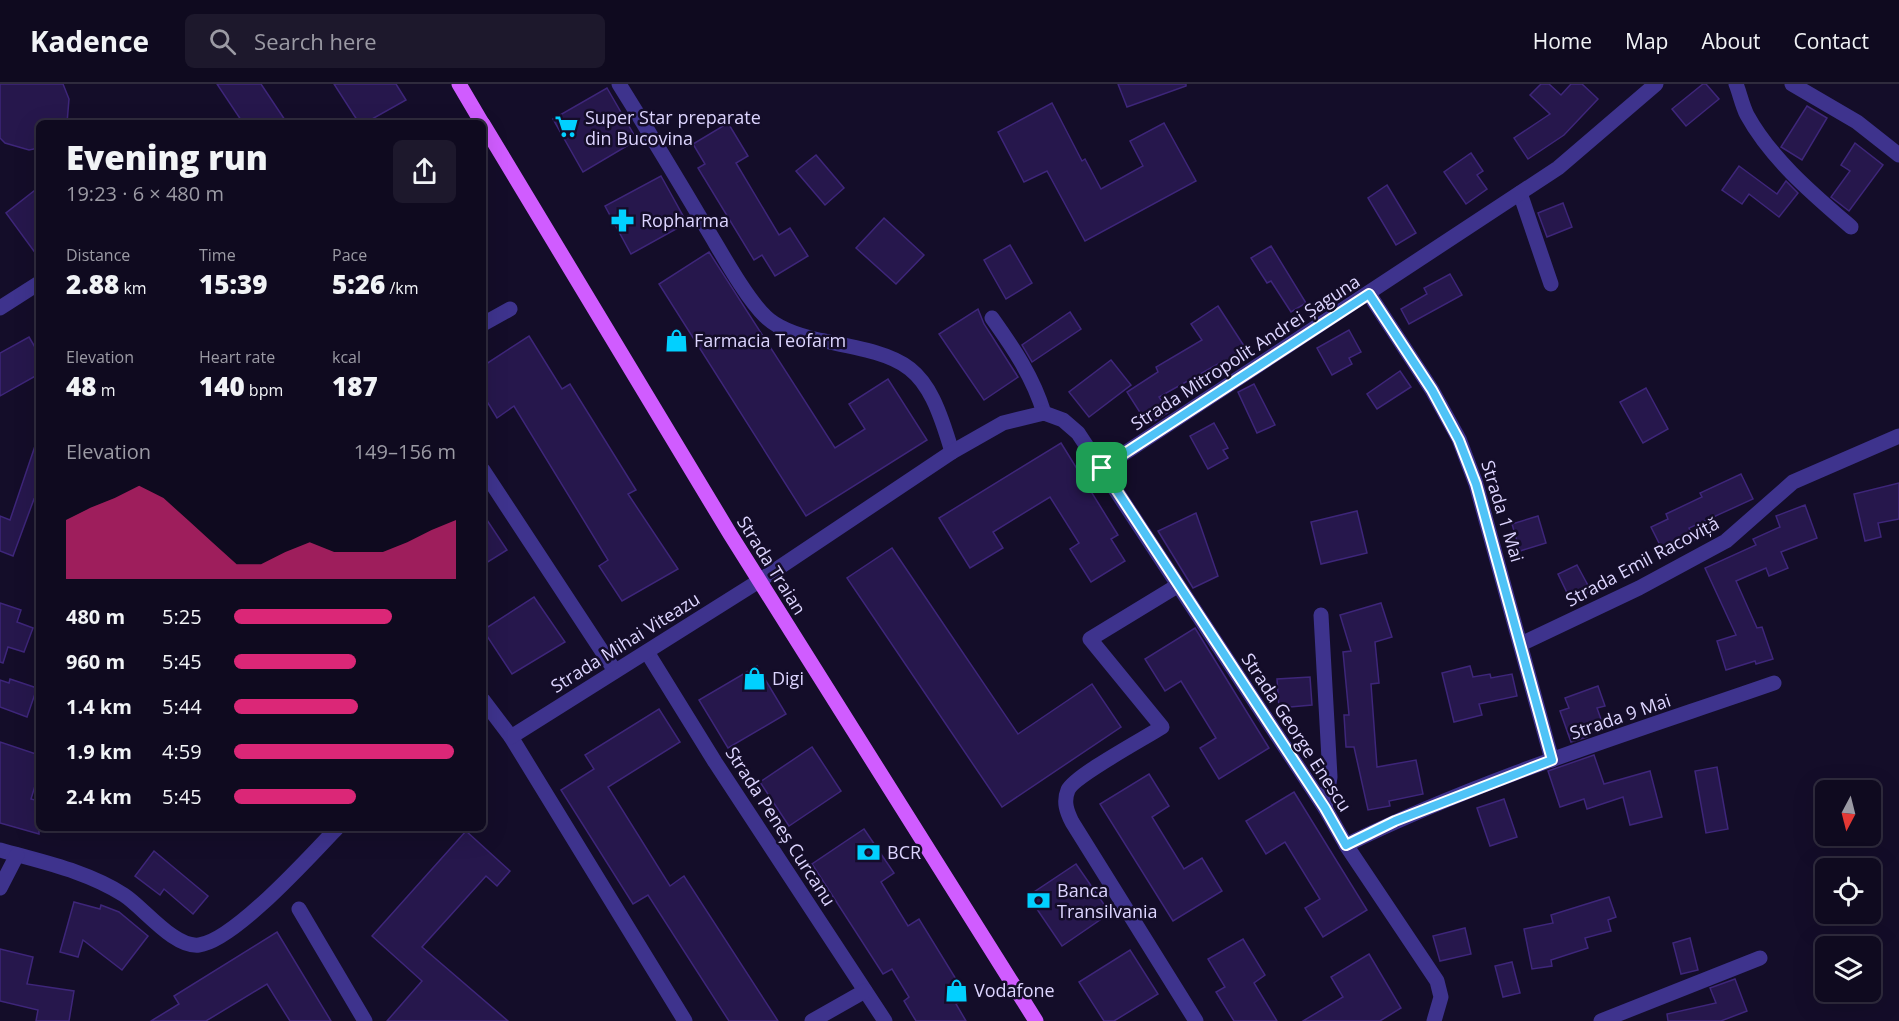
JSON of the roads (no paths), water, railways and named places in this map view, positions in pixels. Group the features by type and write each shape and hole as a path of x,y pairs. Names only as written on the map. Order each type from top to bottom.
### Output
{"main road":[{"name":"Strada Traian","path":"459,84 481,120"},
{"name":"Strada Traian","path":"486,129 759,581 1036,1021"}],"street":[{"path":"619,84 723,256 765,316 797,334 892,356 910,366 935,403 952,452"},
{"name":"Strada Mitropolit Andrei Șaguna","path":"1102,468 1558,168 1656,84"},
{"path":"1736,84 1746,112 1758,134 1821,202 1851,227"},
{"path":"1791,84 1829,103 1899,155"},
{"path":"1520,194 1551,284"},
{"path":"0,308 36,285"},
{"name":"Strada 1 Mai","path":"1369,294 1432,390 1459,440 1476,484 1552,760"},
{"path":"486,322 510,309"},
{"path":"992,318 1023,361 1036,388 1044,413"},
{"path":"759,581 952,452 1003,423 1044,413 1063,420 1078,433 1102,468"},
{"name":"Strada Emil Racoviță","path":"1521,644 1639,588 1726,541 1793,482 1899,436"},
{"name":"Strada George Enescu","path":"1102,468 1177,586 1325,808 1346,845 1437,981 1441,998 1440,1019"},
{"path":"486,475 615,671"},
{"name":"Strada Mihai Viteazu","path":"511,736 759,581"},
{"path":"1177,586 1090,639 1162,727 1072,783 1065,800 1072,822 1196,1021"},
{"path":"1321,615 1330,777 1325,808"},
{"name":"Strada Peneș Curcanu","path":"646,652 715,762 885,1021"},
{"name":"Strada 9 Mai","path":"1346,845 1395,821 1552,760 1774,683"},
{"path":"486,704 511,736 686,1021"},
{"path":"0,850 67,868 100,881 125,896 174,938 190,945 200,945 215,939 257,908 334,831"},
{"path":"0,888 17,855"},
{"path":"299,909 365,1021"},
{"path":"1601,1021 1760,958"},
{"path":"812,1021 865,991"}],"place":[{"name":"Super Star preparate din Bucovina","path":"567,127"},
{"name":"Ropharma","path":"623,220"},
{"name":"Farmacia Teofarm","path":"676,340"},
{"name":"Digi","path":"754,678"},
{"name":"BCR","path":"869,852"},
{"name":"Banca Transilvania","path":"1039,900"},
{"name":"Vodafone","path":"956,990"}]}
